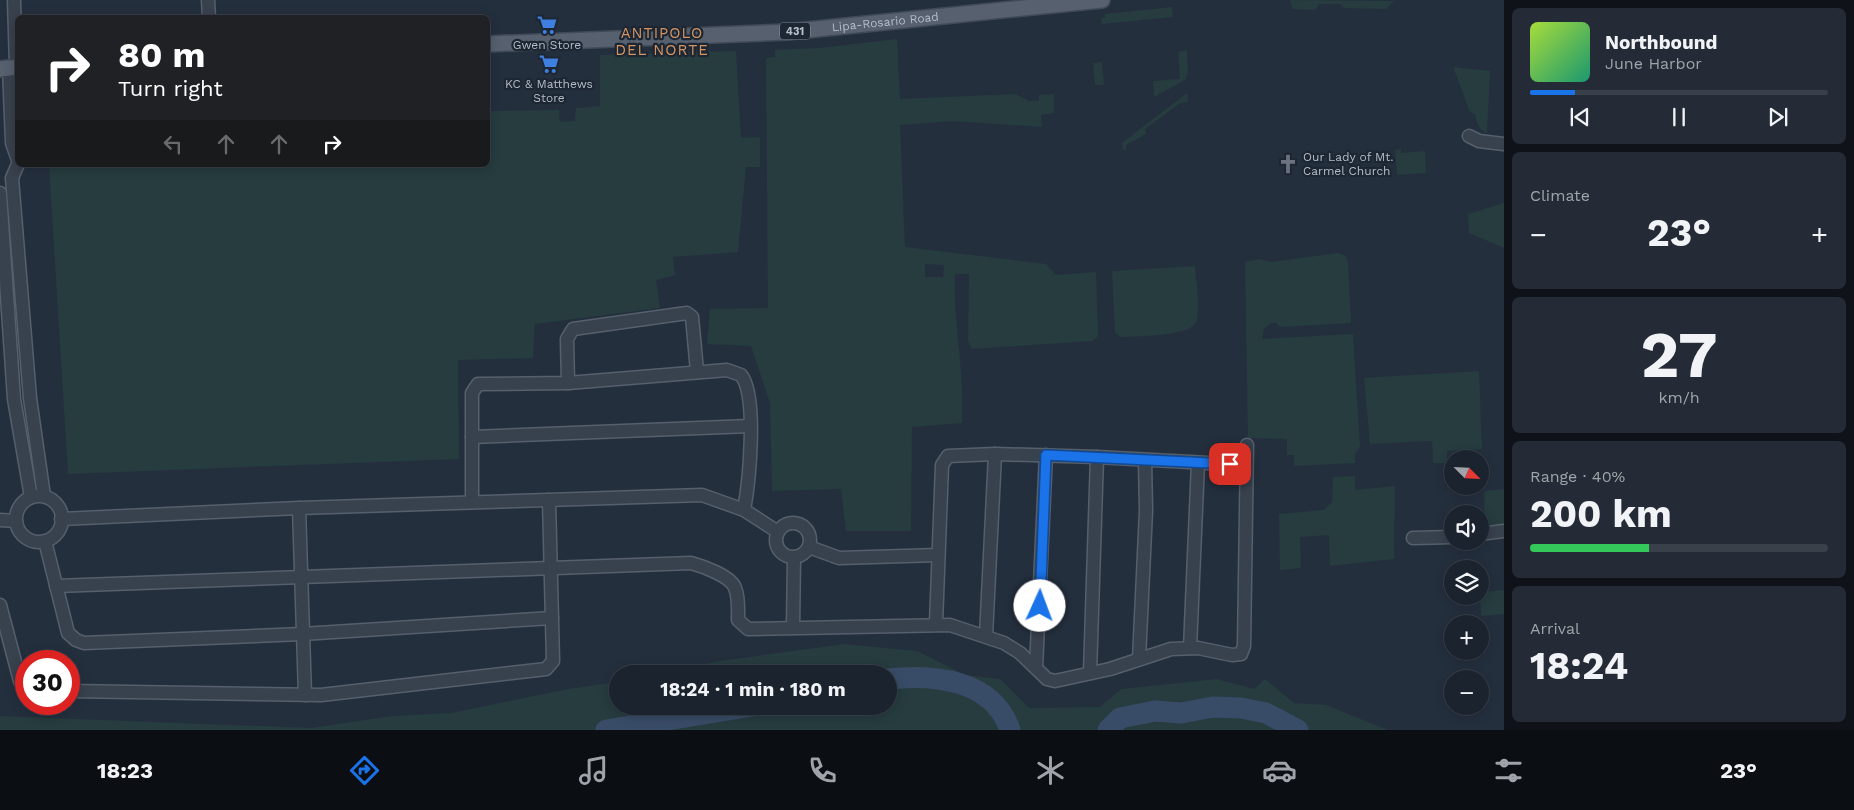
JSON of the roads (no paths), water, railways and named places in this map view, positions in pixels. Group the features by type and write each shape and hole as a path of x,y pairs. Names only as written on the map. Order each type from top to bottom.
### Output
{"main road":[{"name":"Lipa-Rosario Road","path":"490,44 787,32 1102,0"}],"street":[{"path":"14,0 6,143 15,156"},
{"path":"208,0 209,15"},
{"path":"1469,136 1479,141 1504,144"},
{"path":"15,167 6,178 15,214 37,497"},
{"path":"0,193 14,398 37,497"},
{"path":"1,215 15,214"},
{"path":"568,383 567,340 573,329 687,313 692,317 697,371"},
{"path":"472,502 472,393 478,384 568,383 727,370 741,375 750,394 748,492 744,510"},
{"path":"472,437 750,426"},
{"path":"56,586 690,563 713,571 735,586 738,620 744,627 753,630 794,627 950,625 986,636 1020,653 1051,681 1127,664 1171,649 1190,648 1241,654 1244,646 1247,445"},
{"path":"986,636 995,454"},
{"path":"936,624 942,465 945,458 952,455 1046,455 1246,464"},
{"path":"1036,668 1046,455"},
{"path":"1090,673 1097,457"},
{"path":"1139,659 1145,521 1145,460"},
{"path":"1190,648 1198,463"},
{"path":"61,520 299,508 702,495 744,510 778,532"},
{"path":"37,497 50,498 58,507 61,520 54,535 44,540 26,538 18,528 16,521 18,509 37,497"},
{"path":"80,691 305,695 427,684 546,669 553,661 549,500"},
{"path":"299,508 305,695"},
{"path":"0,520 16,521"},
{"path":"787,524 803,526 810,535 809,547 803,554 794,558 784,555 778,547 778,532 787,524"},
{"path":"1489,533 1504,531"},
{"path":"1413,538 1444,537"},
{"path":"44,540 68,633 76,640 84,643 302,634 552,618"},
{"path":"809,547 839,558 938,555"},
{"path":"794,558 794,627"},
{"path":"0,605 15,662"}],"waterway":[{"path":"897,678 942,679 976,690 990,700 1002,713 1010,730"},
{"path":"1108,730 1120,718 1155,711 1181,713 1213,707 1241,708 1266,713 1298,730"},
{"path":"606,730 697,715"}],"place":[{"name":"Gwen Store","path":"547,25"},
{"name":"KC & Matthews Store","path":"549,64"},
{"name":"Our Lady of Mt. Carmel Church","path":"1288,164"}],"district":[{"name":"ANTIPOLO DEL NORTE","path":"662,42"}]}
